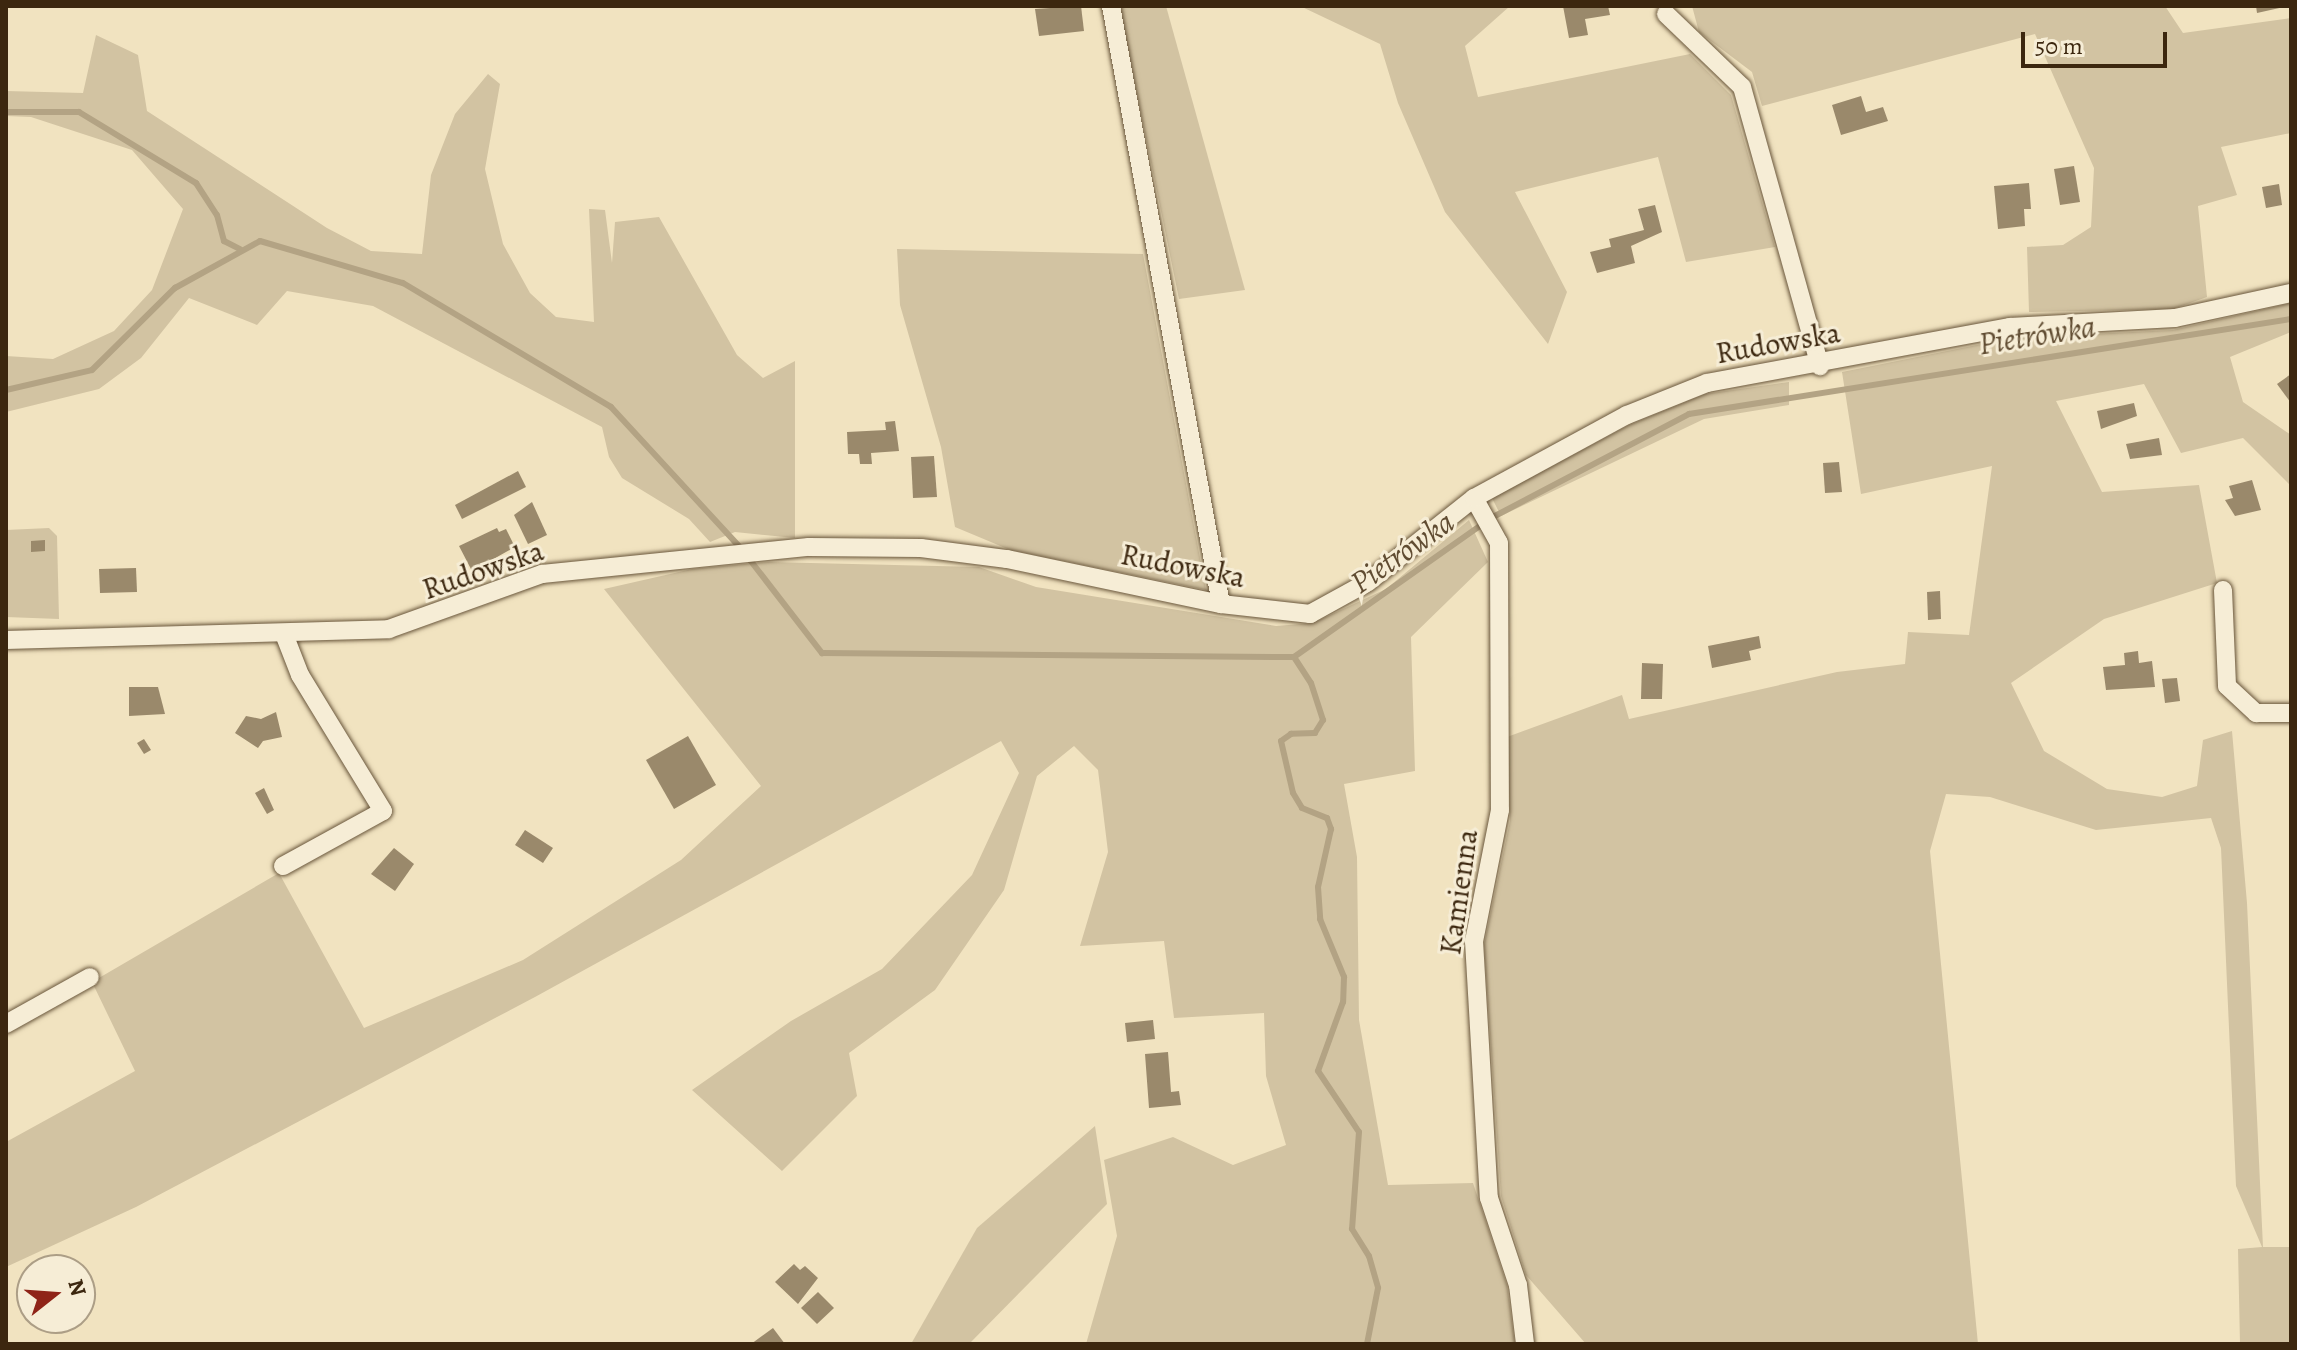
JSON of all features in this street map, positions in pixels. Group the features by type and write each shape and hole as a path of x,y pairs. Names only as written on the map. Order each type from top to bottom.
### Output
{"street":[{"path":"1111,6 1221,604"},
{"path":"1666,14 1742,87 1820,366"},
{"name":"Rudowska","path":"6,640 284,634 416,622 542,574 809,547 921,548 1007,559 1221,604 1310,614 1368,582 1474,498 1627,415 1707,383 1820,366 2010,327 2175,318 2291,293"},
{"name":"Kamienna","path":"1474,498 1499,543 1500,810 1474,941 1489,1198 1518,1285 1525,1344"},
{"path":"2223,590 2227,686 2256,713 2291,713"},
{"path":"283,866 383,811 300,675 284,634"},
{"path":"6,1024 90,977"}],"shaded area":[{"path":"1119,6 1166,6 1245,290 1179,299"},
{"path":"1300,6 1510,6 1465,46 1478,97 1690,54 1731,95 1775,247 1686,262 1658,157 1515,192 1567,292 1548,344 1445,212 1398,103 1380,44"},
{"path":"1692,6 2165,6 2183,33 2291,18 2291,133 2221,147 2237,195 2198,206 2207,297 2173,309 2029,312 2027,247 2063,245 2091,227 2094,168 2035,34 1762,106 1752,72 1699,32"},
{"path":"96,35 138,55 147,111 327,228 371,251 422,254 431,175 455,114 488,74 500,84 485,169 503,244 530,293 556,317 594,322 589,209 605,210 612,263 615,222 659,217 737,355 763,378 795,361 795,538 735,532 710,542 689,519 622,478 609,457 602,427 373,306 287,291 257,325 189,298 141,358 99,389 6,412 6,356 53,359 114,331 152,290 183,209 132,150 31,117 6,116 6,91 83,93"},
{"path":"897,249 1143,254 1206,590 1010,550 955,527 941,447 900,305"},
{"path":"2291,303 2291,332 2230,357 2243,402 2291,435 2291,486 2243,438 2181,453 2144,384 2056,401 2102,492 2199,485 2217,583 2104,619 2011,683 2044,751 2107,789 2162,797 2197,786 2203,740 2232,731 2247,903 2263,1247 2291,1247 2291,1344 2240,1344 2238,1249 2262,1247 2236,1186 2221,848 2211,818 2096,830 1990,797 1946,794 1930,851 1978,1344 1586,1344 1526,1275 1501,1196 1484,945 1510,821 1507,737 1622,695 1629,719 1837,672 1905,664 1908,632 1969,635 1992,466 1861,494 1842,372 2012,338 2173,330"},
{"path":"1789,382 1789,405 1704,419 1501,516 1492,498 1629,425 1705,394"},
{"path":"1469,520 1488,562 1411,637 1415,771 1344,784 1357,857 1359,1020 1388,1185 1473,1183 1507,1285 1515,1344 1086,1344 1117,1236 1104,1160 1173,1137 1233,1165 1286,1145 1266,1076 1264,1013 1174,1018 1164,941 1080,946 1108,852 1098,770 1074,746 1037,776 1004,890 935,990 849,1053 857,1096 782,1171 692,1090 791,1021 882,969 972,875 1019,773 1001,741 535,997 136,1207 34,1254 16,1254 16,1262 6,1267 6,1142 135,1071 92,982 279,873 364,1028 523,960 681,860 761,786 604,589 692,569 768,562 979,567 1036,587 1276,626 1313,623 1386,589"},
{"path":"49,528 57,536 59,619 6,617 6,530"},
{"path":"1095,1126 1107,1204 969,1344 911,1344 977,1228"}],"building":[{"path":"1081,6 1084,31 1039,36 1035,9"},
{"path":"1563,6 1608,6 1610,15 1585,19 1588,35 1569,38"},
{"path":"2256,6 2284,6 2284,7 2257,13"},
{"path":"1861,96 1866,112 1883,107 1888,121 1841,135 1832,105"},
{"path":"2074,166 2080,202 2060,205 2054,169"},
{"path":"2029,183 2031,209 2024,209 2025,226 1998,229 1994,186"},
{"path":"2279,184 2282,205 2266,208 2262,187"},
{"path":"1655,205 1662,232 1631,246 1635,263 1597,273 1590,252 1611,247 1609,239 1644,230 1638,209"},
{"path":"2291,374 2291,403 2277,384"},
{"path":"2134,403 2137,416 2101,429 2097,411"},
{"path":"895,421 899,451 871,453 872,464 860,464 859,454 848,454 847,432 886,430 885,422"},
{"path":"2159,438 2162,455 2130,459 2126,444"},
{"path":"934,456 937,497 913,498 911,457"},
{"path":"1839,462 1842,492 1825,493 1823,463"},
{"path":"518,471 526,487 462,519 455,505"},
{"path":"2252,480 2261,510 2235,516 2225,500 2233,498 2229,486"},
{"path":"532,502 547,535 528,544 514,515"},
{"path":"497,528 499,532 506,529 515,547 472,571 459,546"},
{"path":"45,540 45,551 31,552 31,541"},
{"path":"136,568 137,592 100,593 99,569"},
{"path":"1940,591 1941,619 1928,620 1927,592"},
{"path":"1759,636 1761,648 1749,651 1751,660 1712,668 1708,646"},
{"path":"2138,651 2139,663 2152,661 2155,687 2106,690 2103,667 2125,665 2124,653"},
{"path":"1642,663 1663,664 1662,699 1641,699"},
{"path":"2177,678 2180,701 2165,703 2162,679"},
{"path":"129,687 158,687 165,714 129,716"},
{"path":"276,712 282,737 263,741 258,748 235,733 246,716 261,719"},
{"path":"688,736 716,785 674,809 646,760"},
{"path":"144,739 151,750 144,754 137,743"},
{"path":"264,788 274,810 267,814 255,793"},
{"path":"525,830 553,848 543,863 515,845"},
{"path":"394,848 414,864 395,891 371,874"},
{"path":"1153,1020 1155,1039 1127,1042 1125,1023"},
{"path":"1168,1052 1171,1092 1179,1091 1181,1105 1149,1108 1145,1054"},
{"path":"794,1264 800,1270 805,1266 818,1278 798,1304 775,1282"},
{"path":"818,1292 834,1308 817,1324 801,1308"},
{"path":"773,1328 785,1344 751,1344"}],"waterway":[{"path":"6,112 79,112 196,183 217,215 224,241 240,249"},
{"path":"6,390 92,370 175,288 260,241 403,283 611,407 739,546"},
{"name":"Pietrówka","path":"1294,657 1491,518 1689,414 2291,319"},
{"path":"750,560 822,653 1294,657"},
{"name":"Pietrówka","path":"1294,657 1311,683 1323,720 1315,733 1291,734 1281,741 1293,793 1302,808 1327,818 1331,829 1318,887 1320,919 1344,977 1343,1002 1318,1071 1359,1132 1352,1229 1369,1256 1378,1288 1367,1344"}]}
